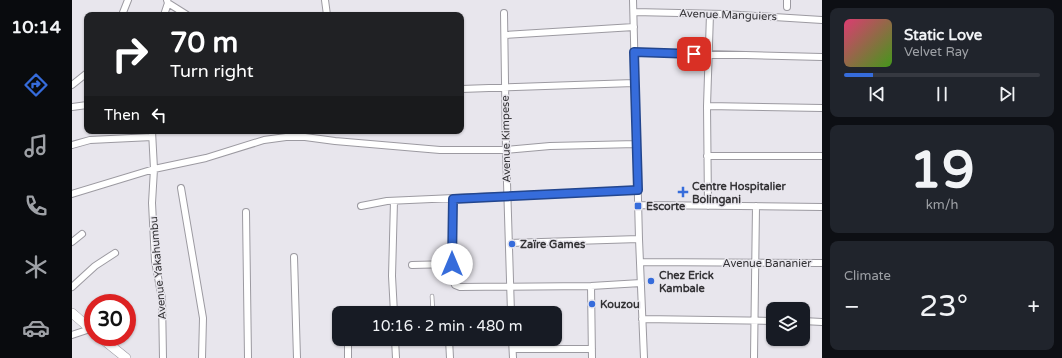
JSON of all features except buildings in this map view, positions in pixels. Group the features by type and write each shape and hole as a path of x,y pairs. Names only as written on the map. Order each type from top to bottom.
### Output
{"main road":[{"path":"72,313 84,324"},
{"path":"111,346 126,358"}],"street":[{"path":"123,12 128,0"},
{"path":"325,0 327,12"},
{"path":"633,0 634,83 644,358"},
{"path":"787,0 787,7"},
{"path":"165,12 167,1 183,12"},
{"name":"Avenue Manguiers","path":"634,12 710,14 822,20"},
{"name":"Avenue Kimpese","path":"504,13 507,197 511,306"},
{"path":"708,206 707,106 710,14"},
{"path":"505,35 634,27"},
{"path":"634,52 822,57"},
{"path":"72,85 84,75"},
{"path":"464,89 634,83"},
{"path":"72,107 84,105"},
{"path":"707,106 822,108"},
{"path":"72,145 90,140 152,134"},
{"name":"Avenue Yakahumbu","path":"152,134 154,169 152,210 155,261 162,299 163,358"},
{"path":"72,194 154,169 206,158 264,140 286,137 305,137 440,150 506,150 550,146 637,144"},
{"path":"707,156 822,156"},
{"path":"181,188 203,318 202,358"},
{"path":"361,206 394,201 638,190"},
{"path":"453,199 453,282 460,287 591,286 641,283"},
{"path":"394,201 392,276 394,306"},
{"path":"639,206 822,207 822,201"},
{"path":"754,358 754,263 756,206"},
{"path":"246,212 248,358"},
{"path":"72,242 82,234"},
{"path":"509,243 639,239"},
{"path":"72,286 95,266 115,253"},
{"path":"294,257 297,358"},
{"name":"Avenue Bananier","path":"640,262 822,263"},
{"path":"412,265 452,264"},
{"path":"591,286 592,358"},
{"path":"642,318 766,321"},
{"path":"810,321 822,322"},
{"path":"72,335 84,332"},
{"path":"348,346 348,358"},
{"path":"395,346 396,358"},
{"path":"449,346 450,358"},
{"path":"513,346 513,358"},
{"path":"513,349 592,349"}],"lane":[{"path":"432,296 433,306"}],"place":[{"name":"Centre Hospitalier Bolingani","path":"683,192"},
{"name":"Escorte","path":"638,206"},
{"name":"Zaïre Games","path":"512,244"},
{"name":"Chez Erick Kambale","path":"651,281"},
{"name":"Kouzou","path":"592,304"}],"route":[{"path":"452,264 453,199 638,190 634,52 694,54"}]}
